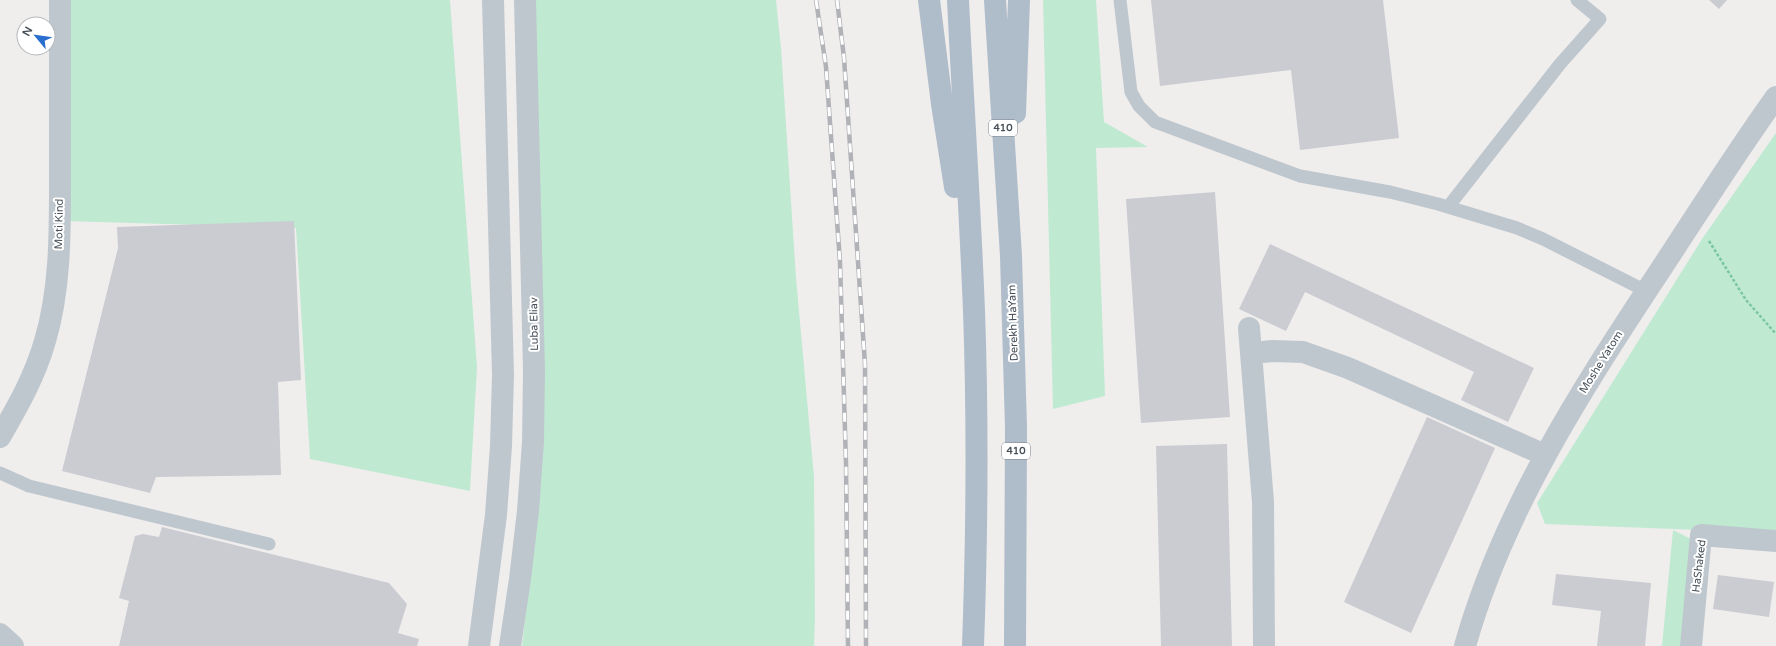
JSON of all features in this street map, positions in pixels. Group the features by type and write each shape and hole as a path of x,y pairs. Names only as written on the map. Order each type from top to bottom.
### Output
{"main road":[{"path":"929,0 942,104 974,311"},
{"path":"958,0 974,311 976,394 976,577 973,646"},
{"name":"Derekh HaYam","path":"995,0 1011,256 1016,428 1015,646"},
{"path":"1011,256 1019,0"}],"street":[{"name":"Moti Kind","path":"0,437 25,394 40,359 50,323 56,288 60,218 60,0"},
{"path":"479,646 496,515 501,446 502,382 493,0"},
{"name":"Luba Eliav","path":"510,646 520,579 533,442 534,371 525,0"},
{"name":"Moshe Yatom","path":"1465,646 1486,581 1509,525 1545,455 1609,348 1776,97"},
{"path":"1249,328 1263,502 1264,646"},
{"path":"1251,353 1273,351 1303,352 1348,368 1545,455"},
{"name":"HaShaked","path":"1691,646 1700,535 1776,541"},
{"path":"0,634 13,646"}],"lane":[{"path":"1120,0 1131,92 1139,106 1155,122 1300,176 1390,192 1448,207 1518,228 1646,291"},
{"path":"1448,207 1560,64 1600,19 1577,0"},
{"path":"0,473 29,486 269,544"}],"path":[{"path":"1695,218 1746,300 1776,334"}],"green space":[{"path":"63,0 450,0 477,367 470,491 310,459 296,228 65,221"},
{"path":"534,0 776,0 781,48 796,278 814,477 814,646 522,646 537,507"},
{"path":"1043,0 1096,0 1104,122 1148,147 1096,148 1105,396 1053,409"},
{"path":"1776,133 1776,533 1545,524 1537,503 1702,239"},
{"path":"1673,530 1695,541 1686,646 1662,646"}],"building":[{"path":"1151,0 1383,0 1399,138 1300,150 1291,70 1160,86"},
{"path":"1709,0 1727,0 1719,9"},
{"path":"1215,192 1230,417 1141,423 1126,199"},
{"path":"294,221 301,380 278,382 281,475 156,477 150,493 62,471 118,248 117,227"},
{"path":"1270,244 1534,368 1508,422 1461,400 1474,372 1305,292 1286,331 1239,309"},
{"path":"1427,417 1495,448 1411,633 1344,602"},
{"path":"1227,444 1232,646 1161,646 1156,446"},
{"path":"162,527 389,583 407,604 398,633 419,639 417,646 119,646 129,601 119,598 135,536 143,534 159,537"},
{"path":"1556,574 1651,583 1645,646 1597,646 1601,611 1552,605"},
{"path":"1718,575 1774,582 1769,617 1713,609"}],"railway":[{"path":"816,0 826,67 840,262 846,464 848,646"},
{"path":"837,0 844,58 865,364 866,646"}]}
